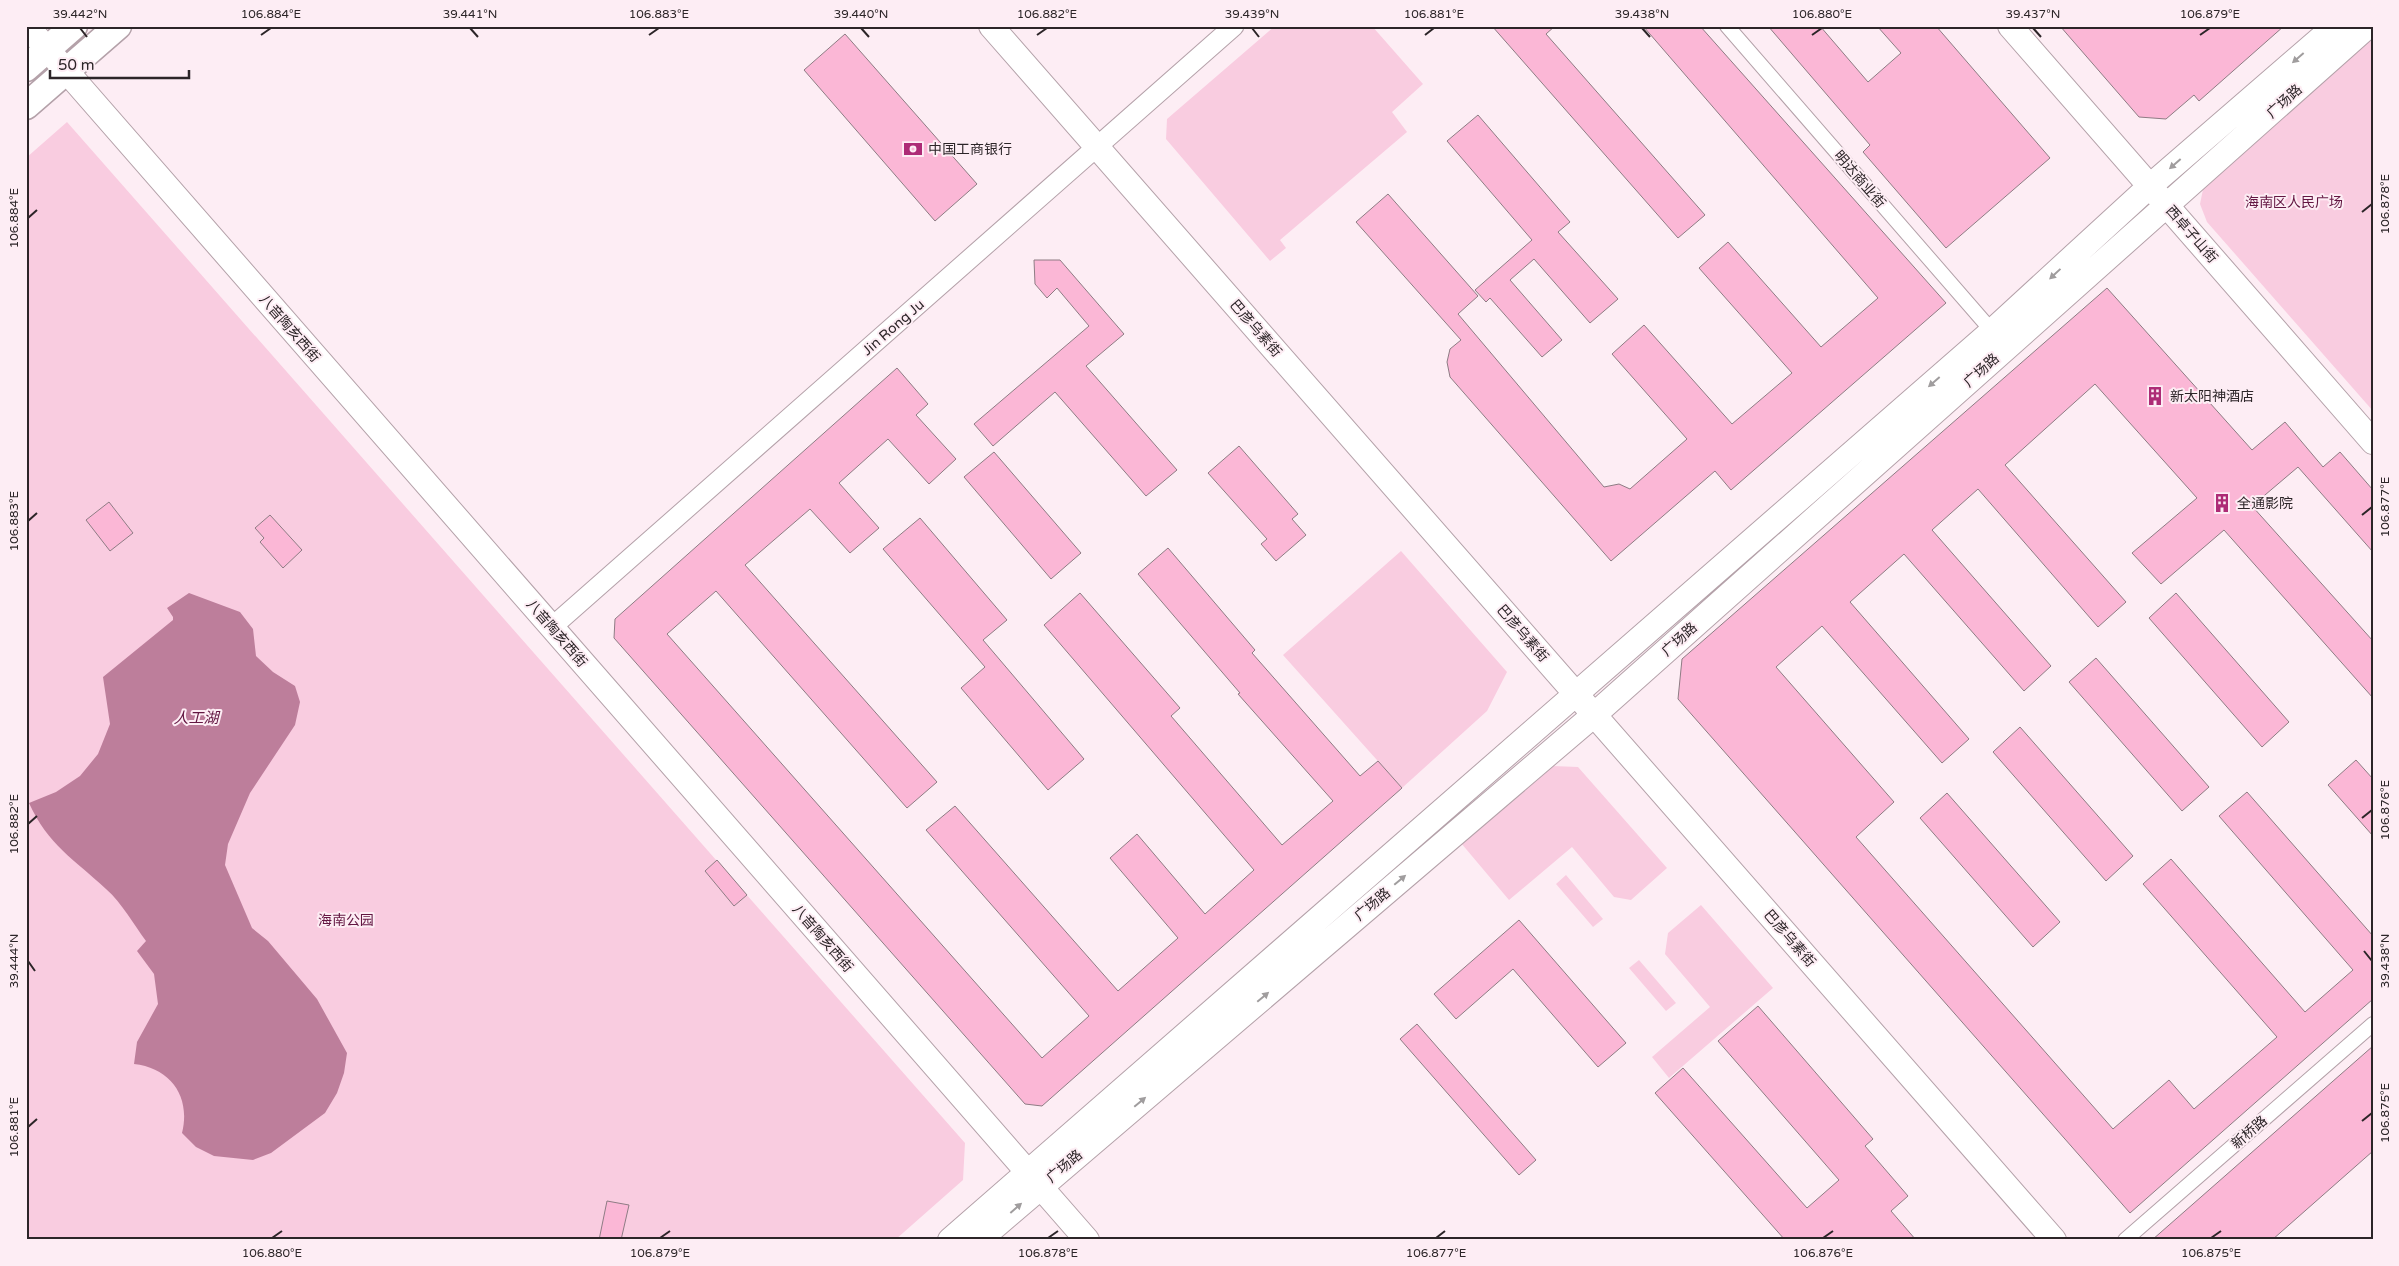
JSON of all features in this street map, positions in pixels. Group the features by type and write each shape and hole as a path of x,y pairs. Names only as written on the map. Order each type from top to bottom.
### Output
{"main road":[{"path":"26,68 74,26"},
{"path":"26,106 118,26"}],"street":[{"name":"八音陶亥西街","path":"27,26 1087,1240"},
{"name":"巴彦乌素街","path":"992,26 1101,144 1581,691 2054,1240"},
{"name":"巴彦乌素街","path":"1005,26 1101,144"},
{"name":"Jin Rong Ju","path":"552,628 1234,26"},
{"name":"明达商业街","path":"1727,26 1992,331"},
{"name":"西卓子山街","path":"2010,26 2373,442"},
{"name":"广场路","path":"979,1240 1034,1179 1581,691 1992,331 2150,186 2335,26"},
{"name":"广场路","path":"950,1240 1034,1179 1598,711 2368,26"},
{"name":"巴彦乌素街","path":"1598,711 2068,1240"},
{"name":"新桥路","path":"2125,1240 2373,1024"}],"green space":[{"path":"1275,26 1372,26 1423,84 1392,112 1407,132 1280,240 1286,248 1270,261 1166,139 1167,119"},
{"name":"海南区人民广场","path":"2373,31 2373,411 2207,222 2200,204 2206,175"},
{"name":"海南公园","path":"67,122 965,1143 963,1180 895,1240 26,1240 26,158"},
{"path":"1401,551 1507,672 1487,711 1402,788 1283,655"},
{"path":"1552,766 1578,767 1667,868 1631,900 1614,897 1572,847 1509,900 1461,843"},
{"path":"1566,875 1603,919 1593,927 1556,884"},
{"path":"1701,905 1773,988 1669,1078 1652,1057 1710,1007 1665,954 1668,933"},
{"path":"1639,960 1676,1003 1666,1011 1629,968"}],"water":[{"name":"人工湖","path":"189,593 240,612 253,629 256,656 273,672 295,686 300,702 295,725 250,793 228,844 225,865 252,928 268,941 317,999 347,1053 344,1073 337,1093 325,1113 271,1153 253,1160 214,1156 196,1147 182,1133 184,1108 181,1096 175,1086 158,1071 134,1064 137,1042 158,1004 154,974 137,951 146,941 123,907 112,895 53,841 36,818 29,803 56,792 80,776 98,754 110,724 103,677 173,620 167,608"}],"building":[{"path":"1492,26 1555,26 1546,34 1705,215 1678,238"},
{"path":"1643,26 1700,26 1946,303 1731,490 1715,471 1611,561 1450,377 1447,362 1450,349 1461,340 1356,222 1388,194 1478,296 1458,314 1604,487 1619,484 1630,489 1687,439 1612,354 1644,325 1732,424 1792,373 1699,268 1728,242 1821,347 1878,298"},
{"path":"1768,26 1820,26 1868,82 1901,53 1877,26 1936,26 2050,158 1946,248 1863,152 1870,145"},
{"path":"2060,26 2284,26 2199,101 2194,95 2166,119 2139,117"},
{"path":"845,34 977,184 935,221 804,70"},
{"path":"1478,115 1570,222 1558,232 1618,299 1590,323 1534,259 1510,280 1562,340 1542,357 1490,298 1486,302 1475,290 1532,240 1447,141"},
{"path":"1034,260 1060,260 1124,334 1086,366 1177,470 1146,496 1055,392 993,446 974,424 1089,326 1057,288 1047,298 1035,284"},
{"path":"2107,288 2252,450 2285,422 2323,467 2340,452 2373,490 2373,552 2298,467 2252,506 2373,641 2373,698 2224,530 2161,584 2132,553 2197,498 2095,384 2005,465 2126,602 2098,627 1978,489 1932,530 2051,666 2024,691 1904,554 1850,602 1969,739 1942,763 1822,626 1776,667 1894,802 1856,837 2113,1129 2169,1080 2194,1109 2277,1037 2143,884 2171,859 2305,1012 2353,970 2219,816 2247,792 2373,936 2373,999 2130,1213 1678,699 1682,659"},
{"path":"897,368 928,404 916,415 956,459 929,484 888,439 839,483 879,528 850,553 810,509 745,565 937,782 907,808 716,591 667,634 1042,1058 1089,1016 926,830 955,806 1118,991 1178,938 1110,858 1137,834 1205,914 1254,870 1044,625 1080,593 1180,708 1171,716 1282,845 1333,801 1238,694 1240,693 1138,574 1168,548 1255,650 1252,653 1360,776 1378,761 1402,788 1042,1106 1025,1104 614,638 615,619"},
{"path":"1239,446 1298,514 1292,519 1306,535 1276,561 1261,544 1267,539 1208,473"},
{"path":"994,452 1081,553 1051,579 964,477"},
{"path":"109,502 133,533 110,551 86,520"},
{"path":"270,515 302,550 283,568 260,542 264,538 255,528"},
{"path":"920,518 1007,620 983,640 1084,759 1048,790 961,688 985,667 883,549"},
{"path":"2176,593 2289,722 2262,747 2149,618"},
{"path":"2096,658 2209,787 2182,811 2069,682"},
{"path":"2020,727 2133,856 2106,881 1993,752"},
{"path":"2356,760 2373,779 2373,836 2328,785"},
{"path":"1947,793 2060,922 2033,947 1920,818"},
{"path":"717,860 747,895 734,906 705,871"},
{"path":"1519,920 1626,1043 1598,1067 1513,969 1456,1019 1434,994"},
{"path":"1758,1006 1873,1139 1865,1146 1908,1196 1891,1211 1916,1240 1785,1240 1655,1093 1683,1068 1807,1208 1839,1180 1718,1041"},
{"path":"1417,1024 1536,1160 1519,1175 1400,1039"},
{"path":"2373,1046 2373,1151 2272,1240 2152,1240"},
{"path":"607,1201 629,1205 621,1240 599,1240"}],"place":[{"name":"中国工商银行","path":"913,149"},
{"name":"新太阳神酒店","path":"2155,396"},
{"name":"全通影院","path":"2222,503"}]}
